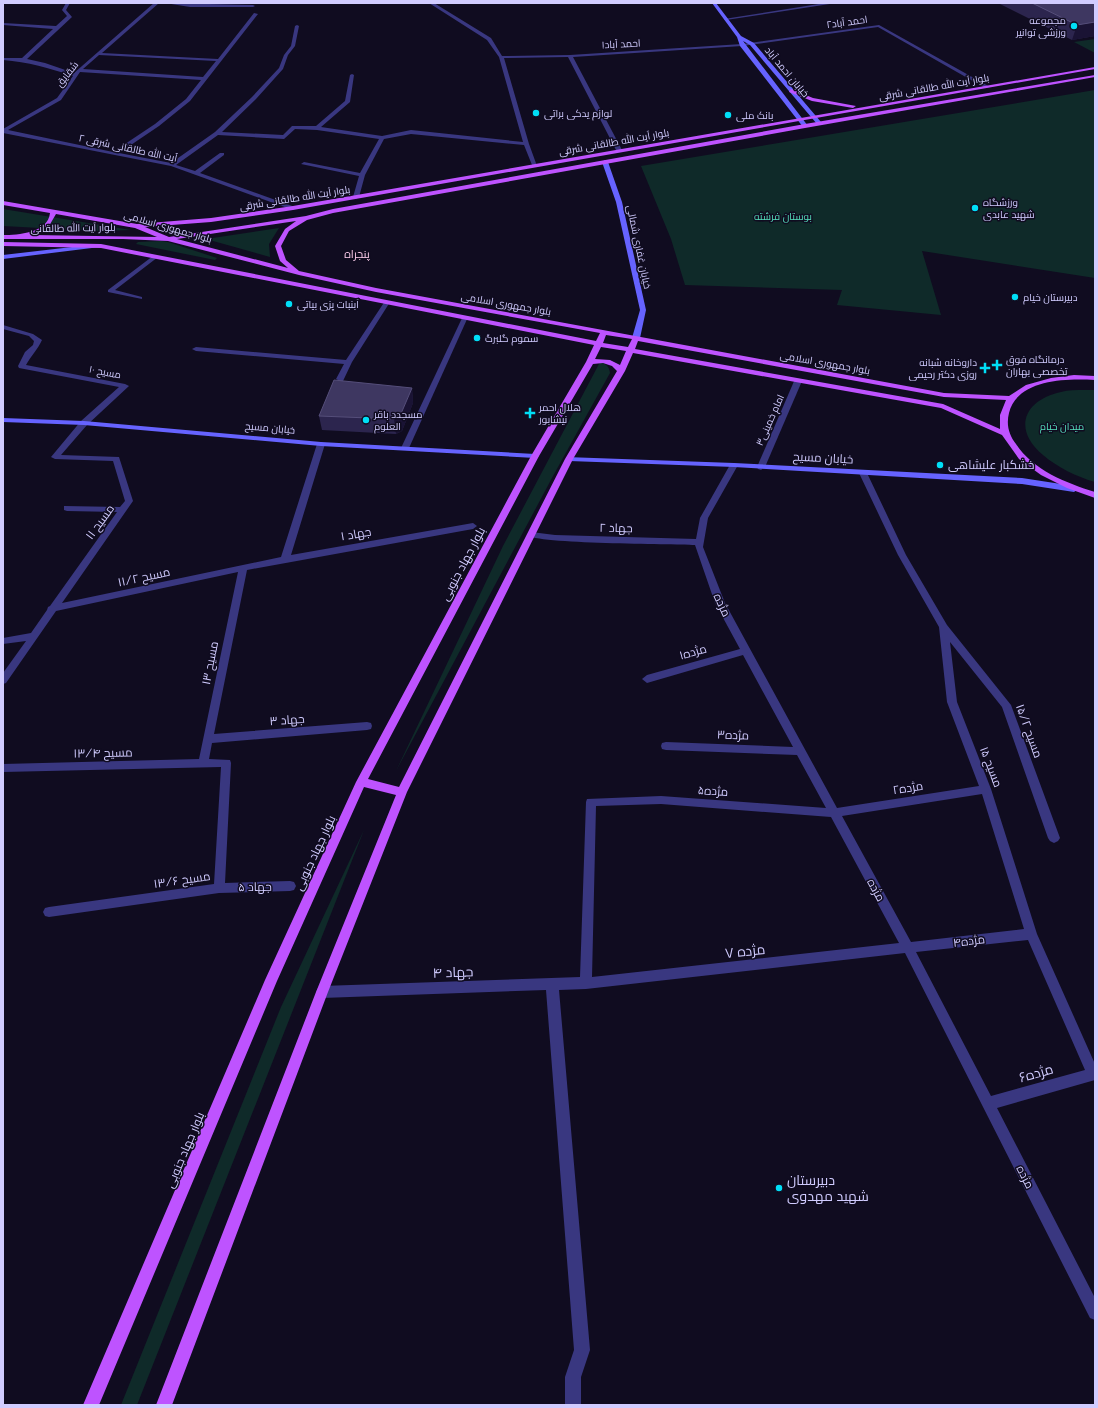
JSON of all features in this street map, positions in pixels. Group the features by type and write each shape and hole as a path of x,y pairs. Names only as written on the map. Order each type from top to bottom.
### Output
{"main road":[{"name":"بلوار آیت الله طالقانی شرقی","path":"136,226 212,220 356,198 619,150 1095,68"},
{"name":"بلوار آیت الله طالقانی شرقی","path":"168,239 306,218 819,123 1095,76"},
{"path":"791,91 827,102 865,108"},
{"name":"بلوار جمهوری اسلامی","path":"3,203 136,226 168,239 299,274 376,290 944,395 1011,398"},
{"path":"16,238 43,227 52,219 53,211"},
{"path":"299,274 283,261 278,246 287,230 306,218"},
{"name":"بلوار آیت الله طالقانی","path":"3,237 123,237 168,239"},
{"name":"بلوار جمهوری اسلامی","path":"3,244 101,246 598,344 943,406 1006,434"},
{"name":"بلوار جهاد جنوبی","path":"91,1405 271,980 361,782 535,456 590,362 604,332"},
{"path":"164,1405 322,992 402,792 569,459 621,371 636,338"},
{"path":"590,362 599,360 608,361 617,365 621,371"},
{"path":"1095,378 1056,378 1030,386 1011,398 1003,415 1006,434 1019,454 1043,473 1074,489 1095,495"},
{"path":"361,782 402,792"}],"street":[{"path":"23,60 70,16 64,10 68,3"},
{"name":"شقایق","path":"3,131 59,99 79,70 157,3"},
{"path":"168,3 190,6 252,6"},
{"path":"431,3 489,39 501,57 526,144 535,165"},
{"name":"خیابان احمد آباد","path":"714,3 739,37 742,45 804,126"},
{"path":"726,19 834,3"},
{"path":"114,154 157,125 188,100 256,14"},
{"path":"3,24 58,28"},
{"path":"172,165 217,133 254,98 281,68 286,55 294,46 297,26"},
{"name":"احمد آباد۲","path":"742,45 879,26 988,87"},
{"name":"خیابان احمد آباد","path":"739,37 752,44 819,123"},
{"name":"احمد آباد۱","path":"501,57 570,56 742,45"},
{"path":"99,54 219,60"},
{"path":"570,56 619,150"},
{"path":"3,59 23,60 42,64 75,75"},
{"path":"79,70 204,79"},
{"path":"317,128 347,102 352,75"},
{"path":"217,133 284,137 294,127 317,128 382,138 411,132 526,144"},
{"name":"آیت الله طالقانی شرقی ۲","path":"3,131 172,165 293,208"},
{"path":"356,198 362,175 382,138"},
{"path":"196,173 222,154"},
{"name":"خیابان غفاری شمالی","path":"605,162 619,202 643,310 636,338"},
{"path":"304,164 362,175"},
{"path":"3,257 101,246"},
{"path":"140,298 110,291 156,257"},
{"path":"340,379 348,362 387,302"},
{"path":"405,448 465,317"},
{"name":"مسیح ۱۰","path":"3,327 31,335 38,340 36,346 28,352 22,366 125,386 84,423"},
{"path":"196,349 348,362"},
{"name":"امام خمینی۳","path":"761,467 798,381"},
{"name":"خیابان مسیح","path":"3,420 84,423 321,444 535,456"},
{"name":"مسیح ۱۱","path":"3,680 51,609 129,501 116,458 55,457 84,423"},
{"path":"285,559 321,444"},
{"name":"خیابان مسیح","path":"569,459 734,465 1022,481 1074,489"},
{"name":"مژده","path":"734,465 704,518 699,547 720,603 908,948 1095,1313"},
{"name":"مسیح ۱۵","path":"863,473 902,555 944,628 952,702 986,789 1031,934 1093,1074"},
{"path":"67,508 123,510"},
{"name":"جهاد ۱","path":"243,568 285,559 473,526"},
{"name":"جهاد ۲","path":"531,534 554,538 700,542"},
{"name":"مسیح ۱۱/۲","path":"51,609 243,568"},
{"name":"مسیح ۱۳","path":"203,764 243,568"},
{"name":"مسیح ۱۵/۲","path":"944,628 1006,705 1054,838"},
{"path":"3,641 33,636"},
{"name":"مژده۱","path":"647,678 745,651"},
{"name":"جهاد ۳","path":"208,739 367,726"},
{"name":"مژده۳","path":"666,746 800,750"},
{"name":"مسیح ۱۳/۶","path":"49,912 219,888 226,763 203,764"},
{"name":"مسیح ۱۳/۴","path":"3,768 203,764"},
{"name":"مژده۲","path":"834,813 986,789"},
{"name":"مژده۵","path":"586,983 590,802 661,800 834,813"},
{"name":"جهاد ۵","path":"219,888 290,886"},
{"name":"مژده۴","path":"908,948 1031,934"},
{"name":"مژده ۷","path":"586,983 908,948"},
{"name":"جهاد ۴","path":"322,992 586,983"},
{"path":"552,984 582,1350 573,1377 573,1405"},
{"name":"مژده۶","path":"987,1104 1093,1074"}],"green space":[{"path":"1095,39 1095,53 1074,42"},
{"name":"بوستان فرشته","path":"1095,90 1095,278 922,251 941,315 837,305 842,290 685,285 671,239 641,166"},
{"path":"3,209 131,230 96,231 3,226"},
{"path":"279,228 269,244 270,257 206,239"},
{"path":"161,241 217,258 215,260 136,244 138,242"},
{"path":"600,362 607,366 610,373 553,476 396,771 503,546"},
{"name":"میدان خیام","path":"1070,390 1095,390 1095,482 1054,464 1033,445 1025,426 1026,417 1031,409 1038,402 1048,396"},
{"path":"364,830 137,1405 121,1405 281,1007"}],"building":[{"path":"1032,3 1095,3 1095,22 1077,25"},
{"path":"334,380 412,388 400,416 394,419 319,416"}],"place":[{"name":"مجموعه ورزشی توانیر","path":"1074,26"},
{"name":"لوازم یدکی براتی","path":"536,113"},
{"name":"بانک ملی","path":"728,115"},
{"name":"ورزشگاه شهید عابدی","path":"975,208"},
{"name":"دبیرستان خیام","path":"1015,297"},
{"name":"آبنبات پزی بیاتی","path":"289,304"},
{"name":"سموم گلبرگ","path":"477,338"},
{"name":"درمانگاه فوق تخصصی بهاران","path":"997,365"},
{"name":"داروخانه شبانه روزی دکتر رحیمی","path":"985,368"},
{"name":"هلال احمر نیشابور","path":"530,413"},
{"name":"مسجدد باقر العلوم","path":"366,420"},
{"name":"خشکبار علیشاهی","path":"940,465"},
{"name":"دبیرستان شهید مهدوی","path":"779,1188"}],"district":[{"name":"پنجراه","path":"357,254"}]}
